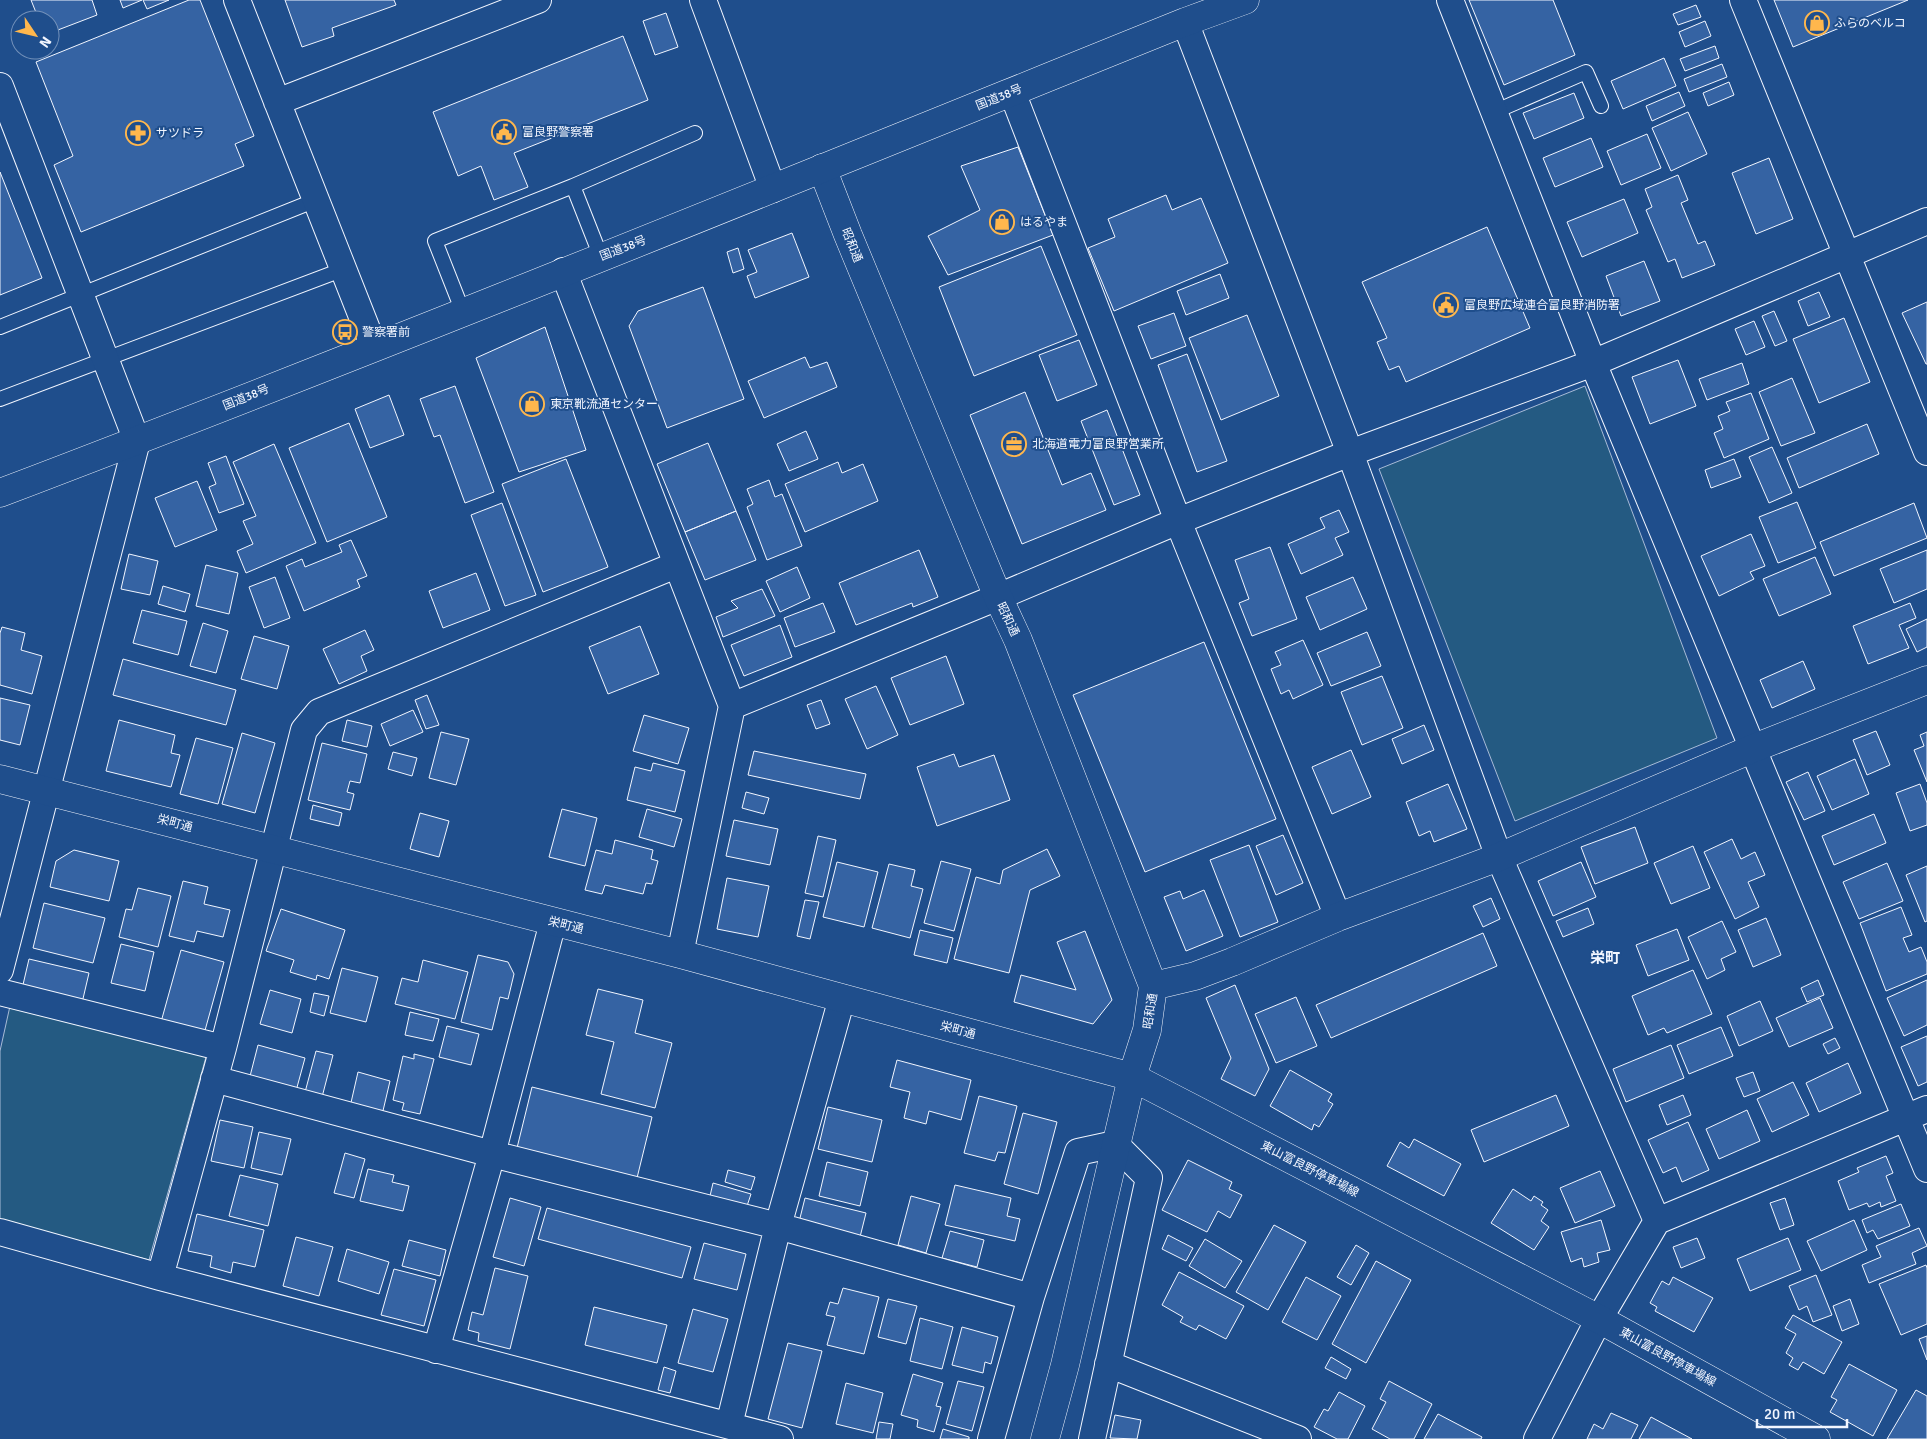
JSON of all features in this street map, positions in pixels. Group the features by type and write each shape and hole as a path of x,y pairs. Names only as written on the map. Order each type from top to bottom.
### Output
{"main road":[{"name":"国道38号","path":"0,494 773,189 1185,22 1245,0"},
{"name":"昭和通","path":"822,168 998,598 1022,650 1153,986 1147,1030 1132,1076"},
{"path":"1153,986 1195,976 1225,965 1338,917 1499,857 1754,748 1927,680"},
{"name":"栄町通","path":"0,779 680,954 1132,1076"},
{"path":"1045,1439 1065,1365 1132,1076"},
{"name":"東山富良野停車場線","path":"1132,1076 1600,1319 1816,1439"}],"street":[{"path":"237,0 374,347"},
{"path":"277,102 538,0"},
{"path":"703,0 773,189"},
{"path":"1450,0 1593,362 1754,748 1916,1113 1927,1169"},
{"path":"1743,0 1927,452"},
{"path":"1185,22 1350,453 1499,857 1658,1221"},
{"path":"0,86 137,441 0,970"},
{"path":"1012,92 1178,521 1338,917"},
{"path":"732,706 998,598 1178,521 1350,453 1593,362 1927,220"},
{"path":"564,272 732,706 680,954"},
{"path":"160,1277 223,1048 304,730 319,712 676,565"},
{"path":"436,1350 492,1154 553,922"},
{"path":"0,992 223,1048"},
{"path":"729,1426 778,1226 842,998"},
{"path":"214,1079 492,1154 778,1226 1030,1297"},
{"path":"1537,1439 1600,1319 1658,1221 1916,1113"},
{"path":"991,1439 1030,1297 1078,1152 1115,1144 1149,1178 1092,1439"},
{"path":"0,1232 160,1277 780,1439"},
{"path":"1108,1364 1298,1439"}],"lane":[{"path":"1494,112 1586,72 1601,106"},
{"path":"463,312 435,242 573,186 695,133"},
{"path":"573,186 601,257"},
{"path":"0,327 316,200"},
{"path":"0,399 344,269"}],"shaded area":[{"path":"1585,386 1717,738 1515,821 1379,469"},
{"path":"10,1006 206,1057 149,1260 0,1220 0,1051"}],"building":[{"path":"31,0 92,0 97,15 60,29 60,10 35,10"},
{"path":"120,0 142,0 123,8"},
{"path":"143,0 169,0 147,9"},
{"path":"189,0 200,0 254,136 235,144 244,166 81,232 54,165 73,156 36,62 41,60 60,60 60,52"},
{"path":"285,0 394,0 396,5 332,28 334,36 302,47"},
{"path":"1469,0 1553,0 1575,55 1504,85"},
{"name":"ふらのベルコ","path":"1774,0 1908,0 1793,47"},
{"path":"1696,5 1701,17 1678,25 1673,14"},
{"path":"666,13 678,47 655,55 643,21"},
{"path":"1705,21 1711,36 1685,47 1679,32"},
{"name":"富良野警察署","path":"623,36 648,100 514,153 528,187 494,200 481,166 458,176 433,112"},
{"path":"1715,46 1719,58 1685,71 1680,59"},
{"path":"1664,58 1676,86 1623,109 1611,81"},
{"path":"1722,64 1727,77 1689,92 1684,79"},
{"path":"1729,82 1734,95 1708,106 1703,93"},
{"path":"1679,92 1685,106 1652,121 1646,106"},
{"path":"1574,93 1584,118 1534,139 1523,113"},
{"path":"1688,112 1707,154 1671,171 1652,128"},
{"path":"1647,134 1661,168 1621,185 1607,151"},
{"path":"1591,138 1603,167 1555,187 1543,158"},
{"name":"はるやま","path":"1018,147 1053,235 948,275 928,236 980,210 961,166"},
{"path":"1769,158 1793,219 1756,234 1732,173"},
{"path":"0,172 42,278 0,295"},
{"path":"1678,175 1688,200 1681,203 1698,244 1705,241 1715,265 1682,278 1675,259 1668,262 1646,210 1652,207 1645,189"},
{"path":"1166,195 1172,210 1201,198 1228,263 1114,311 1088,248 1115,237 1108,219"},
{"path":"1624,199 1638,233 1582,257 1567,222"},
{"name":"富良野広域連合富良野消防署","path":"1487,227 1530,328 1406,382 1399,366 1389,370 1377,342 1387,338 1362,282"},
{"path":"792,233 809,277 755,298 747,276 757,272 748,250"},
{"path":"1041,246 1077,335 974,376 939,287"},
{"path":"738,248 744,269 733,273 727,252"},
{"path":"1644,261 1660,301 1621,316 1606,276"},
{"path":"1220,274 1229,298 1186,315 1177,291"},
{"path":"703,287 744,399 667,428 629,326 638,311"},
{"path":"1819,292 1830,317 1808,326 1798,301"},
{"path":"1927,302 1927,364 1926,364 1902,313"},
{"path":"1774,311 1787,341 1775,346 1762,316"},
{"path":"1174,313 1186,346 1151,359 1138,326"},
{"path":"1247,315 1279,396 1221,420 1189,338"},
{"path":"1844,318 1870,382 1819,403 1793,339"},
{"path":"1754,321 1765,347 1746,355 1735,329"},
{"name":"東京靴流通センター","path":"545,327 586,450 519,472 476,358"},
{"path":"1079,340 1097,385 1057,401 1039,355"},
{"path":"1187,354 1227,461 1197,472 1158,365"},
{"path":"805,357 810,368 827,362 837,387 764,418 748,381"},
{"path":"1678,360 1696,406 1650,424 1632,377"},
{"path":"1742,363 1749,384 1707,400 1699,379"},
{"path":"1792,378 1815,433 1781,446 1759,392"},
{"path":"455,386 494,492 465,503 440,435 434,437 420,399"},
{"name":"北海道電力富良野営業所","path":"1025,392 1062,485 1091,473 1106,510 1022,544 970,415"},
{"path":"1751,393 1769,439 1724,458 1714,433 1723,429 1718,416 1730,411 1726,402"},
{"path":"389,395 404,435 370,448 355,409"},
{"path":"1107,410 1140,495 1114,505 1081,421"},
{"path":"349,423 387,517 327,542 289,448"},
{"path":"1867,424 1879,454 1799,488 1787,458"},
{"path":"806,431 818,459 789,471 777,444"},
{"path":"708,443 736,511 685,532 657,464"},
{"path":"274,444 316,543 246,573 237,551 253,544 243,521 256,516 233,462"},
{"path":"1772,447 1792,493 1769,503 1749,457"},
{"path":"226,456 244,504 219,513 209,487 216,484 208,463"},
{"path":"566,459 608,567 543,592 502,484"},
{"path":"1734,459 1741,477 1711,488 1705,470"},
{"path":"838,462 842,473 863,464 878,501 805,532 785,484"},
{"path":"769,480 775,497 782,494 802,546 767,560 747,507 753,504 747,489"},
{"path":"197,481 217,530 175,547 155,498"},
{"path":"1797,502 1816,548 1778,563 1759,517"},
{"path":"502,503 536,595 505,606 471,515"},
{"path":"1914,503 1927,538 1834,576 1820,542"},
{"path":"1339,510 1349,532 1335,538 1343,555 1301,574 1288,544 1325,528 1320,518"},
{"path":"736,511 756,560 705,580 685,532"},
{"path":"1751,534 1765,566 1750,572 1754,579 1719,596 1701,556"},
{"path":"351,540 367,576 357,580 360,587 304,611 286,566 302,559 305,567 342,552 339,545"},
{"path":"1270,547 1297,619 1252,636 1239,603 1249,599 1235,560"},
{"path":"919,550 938,597 913,607 912,603 856,625 839,583"},
{"path":"1927,550 1927,589 1894,603 1880,569"},
{"path":"129,554 158,561 150,595 121,589"},
{"path":"1815,557 1831,594 1779,616 1763,579"},
{"path":"206,565 238,573 229,614 196,606"},
{"path":"797,567 810,598 780,612 766,581"},
{"path":"476,573 490,610 443,628 429,591"},
{"path":"275,577 290,618 264,628 249,587"},
{"path":"1353,577 1367,609 1320,630 1306,597"},
{"path":"163,586 190,594 185,612 158,604"},
{"path":"762,589 775,616 723,637 716,617 738,608 731,601"},
{"path":"823,603 835,632 795,647 784,618"},
{"path":"1910,603 1916,618 1899,625 1909,648 1868,664 1853,626"},
{"path":"142,610 187,621 178,655 133,643"},
{"path":"1927,619 1927,647 1917,652 1906,629"},
{"path":"203,623 228,631 216,673 190,666"},
{"path":"780,625 792,657 744,676 731,645"},
{"path":"640,626 659,674 608,694 589,647"},
{"path":"2,627 25,633 21,650 42,656 32,694 0,685 0,633"},
{"path":"365,630 374,650 361,656 367,671 339,684 323,649"},
{"path":"1367,632 1381,666 1331,686 1317,653"},
{"path":"254,636 289,646 277,689 241,679"},
{"path":"1303,640 1323,685 1293,699 1289,690 1281,694 1271,669 1281,665 1275,652"},
{"path":"1204,642 1276,819 1145,872 1073,695"},
{"path":"946,656 964,704 910,725 891,678"},
{"path":"123,659 236,690 226,725 113,695"},
{"path":"1803,661 1815,689 1772,708 1760,680"},
{"path":"1382,676 1403,728 1362,745 1341,692"},
{"path":"876,686 898,735 867,749 845,699"},
{"path":"427,695 439,725 426,729 415,700"},
{"path":"0,698 30,705 20,745 0,740"},
{"path":"821,700 830,724 816,729 807,705"},
{"path":"413,710 423,732 390,746 381,724"},
{"path":"644,715 689,728 678,764 633,751"},
{"path":"119,720 175,735 171,753 180,755 171,787 106,771"},
{"path":"347,720 372,726 367,747 342,741"},
{"path":"1424,725 1434,750 1402,764 1392,739"},
{"path":"1876,731 1890,765 1867,775 1853,740"},
{"path":"441,732 469,739 456,785 429,778"},
{"path":"1927,732 1927,782 1914,750 1924,746 1920,735"},
{"path":"242,733 275,743 255,813 222,804"},
{"path":"196,738 233,748 218,804 180,794"},
{"path":"322,743 367,754 360,783 350,781 347,792 354,794 350,810 308,800"},
{"path":"1351,750 1371,797 1332,814 1312,767"},
{"path":"754,751 866,774 860,799 748,775"},
{"path":"393,752 417,758 412,776 388,769"},
{"path":"954,754 959,767 994,755 1010,800 937,826 917,767"},
{"path":"1855,759 1869,794 1832,810 1817,776"},
{"path":"653,763 685,771 675,812 627,800 635,767 651,771"},
{"path":"1808,772 1825,811 1804,820 1786,782"},
{"path":"1448,784 1467,829 1434,842 1430,831 1419,836 1406,802"},
{"path":"1920,784 1927,803 1927,825 1910,831 1896,793"},
{"path":"746,792 769,798 764,814 742,808"},
{"path":"313,805 342,813 339,826 310,819"},
{"path":"562,809 597,818 585,866 549,857"},
{"path":"647,809 682,819 674,847 639,837"},
{"path":"420,813 449,821 439,857 410,849"},
{"path":"1874,814 1886,843 1834,865 1822,836"},
{"path":"734,820 778,829 770,865 726,856"},
{"path":"1635,827 1648,863 1595,884 1581,847"},
{"path":"1283,835 1303,883 1276,895 1256,846"},
{"path":"818,836 836,840 823,897 805,893"},
{"path":"1732,839 1741,859 1755,852 1765,875 1748,882 1759,907 1735,919 1704,852"},
{"path":"615,840 653,850 651,859 658,861 652,884 646,883 643,894 605,885 602,894 585,890 596,850 612,854"},
{"path":"1249,845 1278,922 1240,937 1210,860"},
{"path":"1693,846 1710,888 1671,904 1654,863"},
{"path":"1047,849 1060,876 1030,890 1009,973 954,959 976,877 1000,884 1003,870"},
{"path":"74,850 119,861 109,901 50,887 56,861"},
{"path":"941,861 971,869 954,931 924,923"},
{"path":"837,862 878,872 864,927 823,917"},
{"path":"1581,862 1596,897 1553,916 1538,881"},
{"path":"1887,863 1903,901 1859,919 1843,882"},
{"path":"889,864 915,870 911,886 923,889 910,938 872,928"},
{"path":"1927,866 1927,921 1925,922 1906,875"},
{"path":"727,878 769,886 758,937 717,929"},
{"path":"183,881 208,887 204,904 230,910 223,937 197,931 194,942 169,936"},
{"path":"138,888 171,896 158,947 119,937 126,909 132,910"},
{"path":"1204,890 1223,936 1186,951 1164,897 1180,891 1183,899"},
{"path":"1491,898 1500,919 1483,927 1473,906"},
{"path":"805,900 819,902 810,939 797,936"},
{"path":"44,903 105,918 93,963 33,948"},
{"path":"1901,907 1912,935 1903,938 1909,952 1921,947 1927,962 1927,974 1886,991 1860,923"},
{"path":"1588,908 1594,924 1563,937 1556,921"},
{"path":"281,909 345,930 329,979 317,975 316,980 290,972 294,960 266,951"},
{"path":"1766,918 1781,955 1753,967 1738,930"},
{"path":"1722,921 1736,952 1721,959 1725,970 1707,979 1688,937"},
{"path":"1677,929 1689,960 1648,976 1636,945"},
{"path":"920,930 953,938 947,963 914,955"},
{"path":"1085,931 1112,1000 1093,1024 1014,1002 1021,975 1076,990 1057,942"},
{"path":"1483,933 1497,966 1331,1038 1316,1005"},
{"path":"121,944 154,952 145,991 111,983"},
{"path":"181,950 224,962 204,1034 161,1022"},
{"path":"478,955 508,962 514,974 508,999 500,997 492,1030 461,1022"},
{"path":"29,959 89,973 82,1003 22,989"},
{"path":"423,960 468,972 455,1019 395,1004 402,978 418,982"},
{"path":"342,968 378,977 366,1022 330,1013"},
{"path":"1693,970 1712,1014 1667,1033 1664,1028 1648,1035 1632,996"},
{"path":"1818,980 1824,995 1807,1002 1801,988"},
{"path":"1927,980 1927,1025 1904,1036 1887,998"},
{"path":"1235,985 1269,1069 1255,1096 1221,1079 1231,1058 1206,998"},
{"path":"598,989 643,1000 635,1033 672,1043 655,1108 601,1094 614,1042 586,1035"},
{"path":"270,990 301,999 292,1033 260,1024"},
{"path":"314,993 329,996 324,1016 310,1012"},
{"path":"1296,997 1317,1046 1276,1063 1255,1014"},
{"path":"1820,998 1833,1028 1789,1047 1776,1018"},
{"path":"1760,1001 1773,1031 1739,1046 1727,1016"},
{"path":"410,1012 439,1019 433,1041 405,1035"},
{"path":"447,1026 479,1034 471,1065 439,1057"},
{"path":"1721,1027 1733,1056 1689,1074 1677,1045"},
{"path":"1927,1036 1927,1082 1918,1086 1901,1047"},
{"path":"1835,1038 1840,1048 1828,1054 1823,1044"},
{"path":"258,1045 305,1058 296,1091 248,1084"},
{"path":"1671,1045 1684,1078 1626,1102 1613,1069"},
{"path":"316,1051 333,1055 321,1101 304,1096"},
{"path":"414,1054 434,1059 420,1114 402,1110 404,1103 393,1100 403,1056 414,1059"},
{"path":"897,1060 971,1080 961,1120 929,1111 926,1124 904,1118 910,1092 890,1087"},
{"path":"1848,1063 1861,1093 1819,1112 1806,1083"},
{"path":"1290,1070 1332,1094 1328,1101 1333,1104 1319,1127 1314,1124 1312,1130 1270,1106"},
{"path":"358,1072 390,1081 382,1115 350,1107"},
{"path":"1753,1072 1760,1091 1744,1097 1736,1078"},
{"path":"1793,1082 1809,1115 1772,1132 1757,1099"},
{"path":"532,1087 652,1117 637,1178 517,1148"},
{"path":"1556,1095 1569,1126 1484,1162 1471,1130"},
{"path":"1683,1095 1691,1115 1667,1125 1659,1105"},
{"path":"979,1096 1017,1106 1005,1153 998,1152 995,1161 964,1153"},
{"path":"828,1107 882,1120 872,1162 818,1149"},
{"path":"1747,1110 1760,1141 1719,1159 1706,1129"},
{"path":"1023,1113 1057,1122 1038,1194 1004,1184"},
{"path":"220,1120 253,1127 244,1168 211,1161"},
{"path":"1688,1122 1709,1170 1682,1182 1676,1167 1663,1173 1648,1140"},
{"path":"259,1132 291,1139 282,1175 251,1168"},
{"path":"1414,1139 1461,1164 1444,1196 1387,1166 1400,1142 1409,1148"},
{"path":"345,1153 365,1159 354,1198 334,1193"},
{"path":"1886,1156 1893,1173 1886,1176 1896,1201 1881,1207 1880,1202 1869,1207 1867,1203 1849,1210 1838,1181 1859,1172 1857,1168"},
{"path":"1188,1160 1232,1182 1229,1189 1242,1195 1230,1218 1218,1211 1207,1232 1162,1210"},
{"path":"827,1162 868,1172 860,1206 819,1196"},
{"path":"368,1169 394,1175 392,1182 409,1186 403,1211 360,1201"},
{"path":"728,1170 755,1177 751,1190 725,1182"},
{"path":"1600,1171 1615,1206 1575,1223 1560,1188"},
{"path":"240,1175 278,1184 268,1226 229,1216"},
{"path":"713,1183 751,1194 747,1206 710,1196"},
{"path":"955,1185 1011,1198 1007,1216 1020,1219 1015,1241 945,1225"},
{"path":"1513,1189 1531,1201 1534,1196 1543,1202 1541,1205 1548,1210 1541,1221 1549,1227 1534,1250 1491,1223"},
{"path":"911,1196 940,1204 926,1253 898,1245"},
{"path":"510,1198 541,1207 524,1266 493,1257"},
{"path":"805,1198 866,1213 860,1237 799,1222"},
{"path":"1785,1198 1794,1225 1780,1230 1770,1203"},
{"path":"1901,1204 1910,1226 1878,1239 1873,1230 1867,1233 1862,1220"},
{"path":"547,1208 691,1247 682,1278 538,1239"},
{"path":"197,1214 264,1230 255,1267 233,1262 231,1273 210,1267 212,1256 188,1251"},
{"path":"1601,1220 1610,1250 1597,1253 1599,1262 1584,1267 1582,1258 1571,1262 1561,1232"},
{"path":"1854,1220 1867,1250 1821,1271 1807,1241"},
{"path":"1274,1225 1306,1242 1268,1310 1236,1292"},
{"path":"1919,1228 1927,1246 1912,1253 1916,1264 1869,1283 1862,1265 1881,1257 1876,1246"},
{"path":"950,1231 984,1240 977,1267 942,1258"},
{"path":"1168,1235 1193,1248 1186,1261 1162,1249"},
{"path":"296,1237 333,1247 319,1296 283,1286"},
{"path":"1697,1238 1705,1258 1681,1268 1673,1247"},
{"path":"1788,1238 1801,1270 1750,1291 1737,1259"},
{"path":"1205,1239 1242,1261 1225,1288 1189,1266"},
{"path":"409,1240 446,1250 440,1276 402,1266"},
{"path":"704,1243 746,1254 737,1290 694,1279"},
{"path":"1356,1245 1369,1253 1351,1285 1337,1277"},
{"path":"347,1249 389,1262 379,1294 338,1281"},
{"path":"1376,1261 1411,1280 1366,1363 1332,1344"},
{"path":"1926,1265 1927,1324 1901,1335 1879,1284"},
{"path":"495,1268 528,1276 510,1349 478,1341 479,1333 468,1330 472,1312 483,1315"},
{"path":"394,1269 436,1280 424,1326 381,1315"},
{"path":"1179,1272 1244,1306 1226,1339 1199,1325 1196,1330 1180,1322 1183,1317 1162,1305"},
{"path":"1816,1275 1832,1315 1813,1322 1807,1306 1799,1310 1789,1286"},
{"path":"1306,1277 1341,1296 1317,1340 1282,1322"},
{"path":"1673,1277 1713,1298 1694,1332 1655,1311 1657,1307 1650,1303 1662,1281 1669,1285"},
{"path":"843,1288 879,1297 864,1354 827,1345 835,1317 826,1315 830,1302 838,1304"},
{"path":"888,1299 917,1306 906,1344 878,1337"},
{"path":"1850,1299 1859,1324 1842,1331 1833,1306"},
{"path":"594,1307 667,1325 657,1363 585,1345"},
{"path":"693,1309 728,1319 713,1372 678,1363"},
{"path":"1793,1315 1842,1342 1824,1374 1803,1362 1798,1370 1789,1365 1793,1358 1786,1353 1796,1334 1785,1328"},
{"path":"920,1318 953,1327 942,1369 910,1361"},
{"path":"962,1327 998,1337 991,1364 985,1362 983,1373 952,1365"},
{"path":"1927,1336 1927,1360 1919,1339"},
{"path":"788,1343 822,1351 802,1428 768,1419"},
{"path":"1331,1357 1351,1369 1346,1379 1325,1368"},
{"path":"1849,1364 1897,1390 1873,1436 1830,1412 1837,1400 1831,1397"},
{"path":"664,1367 676,1371 670,1393 658,1390"},
{"path":"913,1374 943,1383 936,1406 941,1407 934,1432 917,1427 918,1420 901,1415"},
{"path":"958,1381 984,1387 972,1431 946,1424"},
{"path":"1389,1381 1432,1404 1414,1439 1390,1439 1372,1429 1386,1402 1380,1399"},
{"path":"846,1383 883,1393 873,1433 836,1424"},
{"path":"1916,1390 1927,1396 1927,1439 1887,1439"},
{"path":"1339,1392 1365,1406 1348,1439 1337,1439 1314,1427 1324,1409 1328,1411"},
{"path":"1611,1413 1638,1425 1631,1439 1587,1439 1594,1424 1603,1429"},
{"path":"1438,1414 1482,1437 1481,1439 1424,1439"},
{"path":"1115,1415 1141,1420 1137,1439 1110,1438"},
{"path":"1651,1417 1692,1439 1639,1439"},
{"path":"879,1422 893,1424 890,1439 876,1439"},
{"path":"943,1429 969,1437 969,1439 940,1439"}],"place":[{"name":"ふらのベルコ","path":"1817,23"},
{"name":"富良野警察署","path":"504,132"},
{"name":"サツドラ","path":"138,133"},
{"name":"はるやま","path":"1002,222"},
{"name":"富良野広域連合富良野消防署","path":"1446,305"},
{"name":"警察署前","path":"345,332"},
{"name":"東京靴流通センター","path":"532,404"},
{"name":"北海道電力富良野営業所","path":"1014,444"}],"district":[{"name":"栄町","path":"1605,958"}]}
